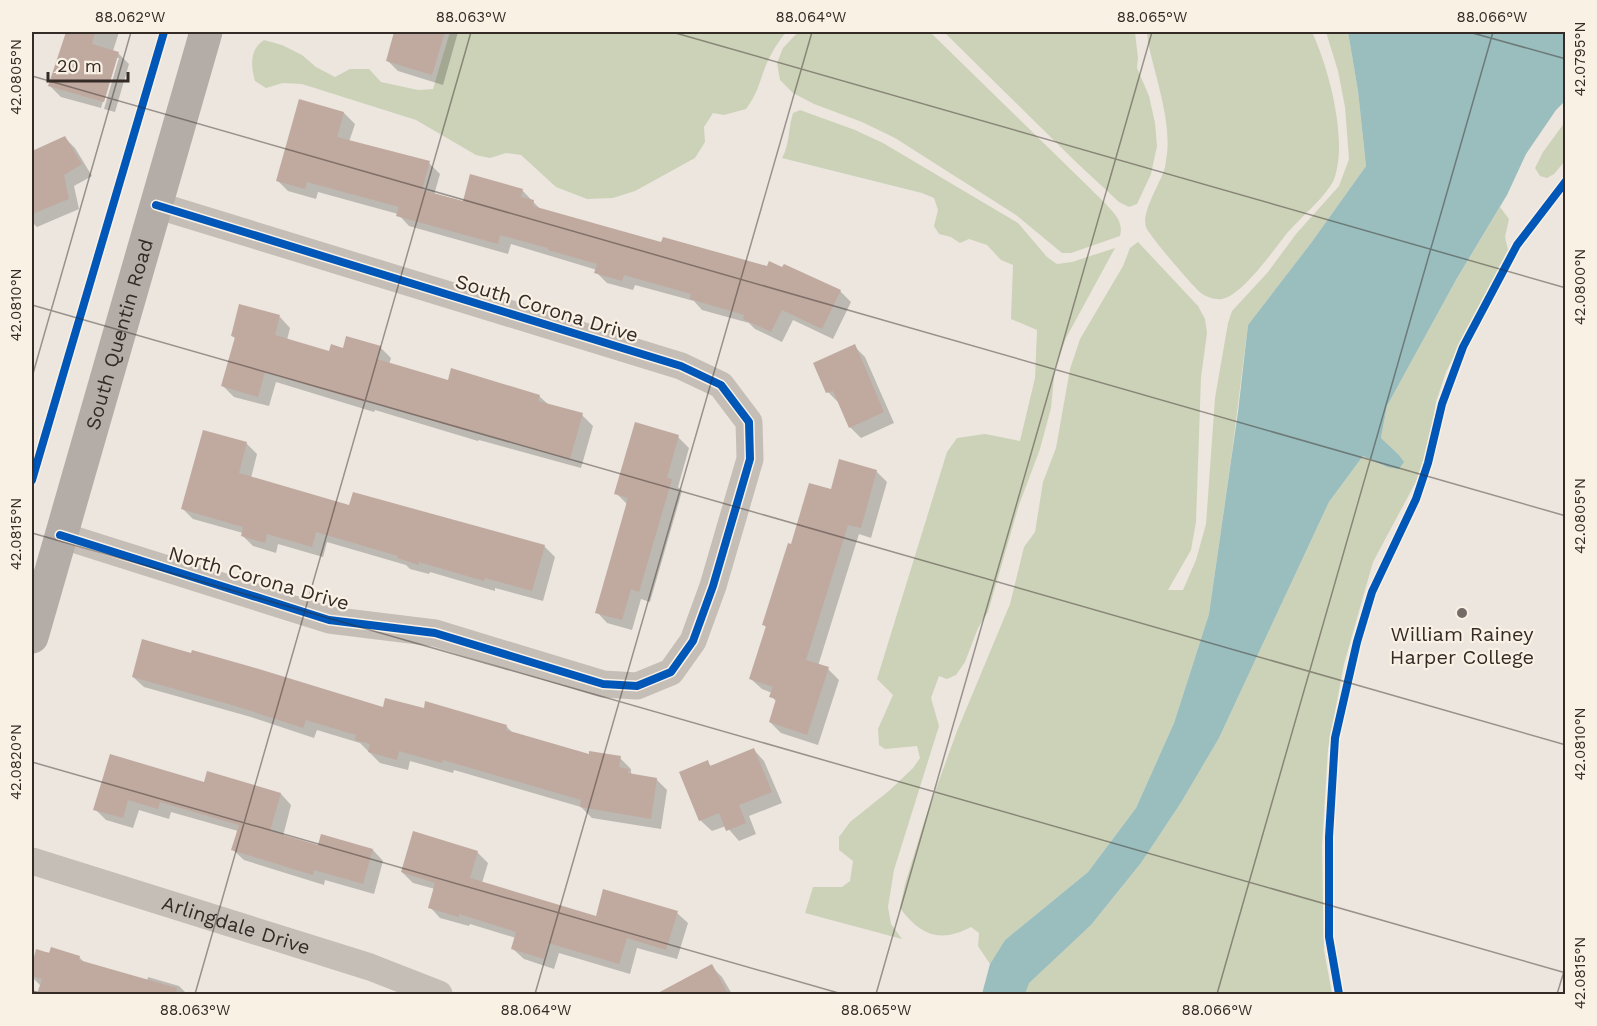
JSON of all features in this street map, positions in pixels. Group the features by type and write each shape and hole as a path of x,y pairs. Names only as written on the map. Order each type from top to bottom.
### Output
{"main road":[{"name":"South Quentin Road","path":"32,637 206,32"}],"street":[{"name":"South Corona Drive","path":"156,205 681,366 721,385 749,422 750,459 713,586"},
{"name":"North Corona Drive","path":"60,535 328,620 435,633 603,684 637,686 671,672 693,641 713,586"},
{"name":"Arlingdale Drive","path":"32,861 370,967 439,994"}],"green space":[{"path":"450,32 786,32 770,56 756,93 746,109 724,115 713,113 704,127 705,142 695,158 635,191 613,198 587,199 556,187 521,155 506,153 490,158 476,155 416,120 302,84 283,83 266,88 255,81 252,59 259,44 264,40 282,45 302,55 316,67 335,77 350,69 369,69 381,82 418,90 433,89"},
{"path":"798,32 930,32 1105,203 1115,214 1121,226 1120,236 1071,253 1062,253 1016,215 895,138 793,93 780,80 777,63 783,48"},
{"path":"944,32 1135,32 1137,68 1149,96 1157,146 1151,174 1137,204 1129,207 1119,202"},
{"path":"1147,32 1312,32 1324,62 1339,136 1337,170 1333,182 1248,281 1239,290 1222,299 1208,297 1197,289 1162,250 1146,227 1146,213 1165,167 1168,141 1165,112"},
{"path":"1326,32 1348,32 1358,91 1366,166 1248,325 1209,614 1174,723 1136,808 1088,872 1005,940 990,964 978,946 979,933 971,927 950,935 932,934 916,925 900,908 925,819 957,731 1010,604 1024,547 1035,532 1043,482 1056,448 1070,369 1080,339 1123,266 1130,248 1138,242 1198,306 1205,319 1207,333 1201,377 1196,522 1191,550 1168,590 1183,590 1196,560 1206,524 1215,398 1232,311 1268,272 1296,234 1339,186 1349,159 1345,107 1338,71"},
{"path":"800,110 883,143 1018,223 1047,257 1057,264 1072,262 1115,248 1066,338 1055,368 1051,408 1040,449 1019,505 988,612 978,628 965,662 956,675 947,679 939,676 931,698 939,726 894,870 888,907 891,924 902,939 805,913 813,887 842,887 850,881 853,861 839,850 839,837 850,822 890,790 920,758 917,746 885,749 879,745 878,729 893,695 877,679 947,452 957,438 985,434 1020,441 1035,378 1037,330 1011,319 1013,265 1001,260 987,245 969,239 960,243 951,237 939,234 934,226 938,210 934,198 782,158 793,113"},
{"path":"1565,122 1565,161 1554,174 1547,178 1540,176 1535,168 1543,152"},
{"path":"1500,207 1509,219 1505,237 1508,250 1446,372 1436,402 1426,463 1373,562 1344,664 1328,749 1322,846 1324,950 1332,994 1025,994 1028,983 1091,925 1141,863 1182,801 1219,738 1329,502 1363,456 1387,467 1398,454 1381,438 1387,406 1456,280"}],"water":[{"path":"1348,32 1565,32 1565,101 1556,110 1526,154 1507,195 1456,280 1387,406 1381,438 1404,462 1399,469 1387,467 1363,456 1329,502 1219,738 1182,801 1141,863 1091,925 1029,983 1025,994 982,994 990,964 1005,940 1088,872 1136,808 1174,723 1209,614 1248,325 1366,166 1358,91"}],"building":[{"path":"66,32 95,32 92,44 119,52 104,102 48,86"},
{"path":"394,32 445,32 432,75 386,61"},
{"path":"299,99 344,112 337,137 430,161 422,190 463,201 470,174 523,189 521,197 534,200 533,206 661,242 663,237 767,266 769,261 782,267 784,264 841,290 822,329 782,310 771,332 743,319 744,315 690,299 691,294 624,275 622,281 594,273 597,264 548,250 548,248 500,235 498,244 396,216 399,207 307,182 305,189 276,181"},
{"path":"65,136 82,164 64,175 69,199 32,214 32,151"},
{"path":"239,304 280,315 275,335 329,351 331,344 343,348 346,336 381,346 377,359 448,380 451,368 540,395 538,401 583,413 570,459 265,372 258,397 221,386 235,337 231,336"},
{"path":"855,344 884,412 849,428 833,391 826,393 813,363"},
{"path":"635,422 679,435 667,478 672,479 639,592 631,589 622,620 595,613 628,498 614,494"},
{"path":"203,430 247,442 239,473 349,505 353,492 545,545 532,591 485,578 484,581 419,562 419,565 397,558 398,556 316,532 312,547 267,534 265,543 241,536 243,527 181,509"},
{"path":"839,459 877,470 861,528 848,525 806,660 829,667 807,735 769,722 776,699 769,697 773,687 749,679 766,626 762,625 788,543 791,544 809,483 831,489"},
{"path":"142,639 191,653 192,650 383,707 385,698 424,708 425,701 507,725 506,730 589,754 589,751 621,756 619,767 629,769 628,773 657,778 651,819 580,807 581,800 443,760 442,763 399,751 397,760 368,752 370,744 355,740 356,735 306,720 303,728 239,707 132,677"},
{"path":"754,748 772,792 739,805 746,823 726,831 719,813 699,821 679,772 708,760 710,766"},
{"path":"110,754 204,782 207,771 281,793 270,831 318,845 321,834 373,849 363,884 314,870 313,875 231,850 239,825 160,802 158,809 128,800 123,818 93,810"},
{"path":"413,831 478,851 470,878 596,916 603,889 678,911 666,950 627,938 619,964 548,943 544,959 511,949 516,932 459,914 459,917 428,908 435,883 401,872"},
{"path":"51,947 80,956 79,960 177,988 176,994 37,994 42,979 32,976 36,949 49,953"},
{"path":"712,964 728,994 656,994"}],"cycle path":[{"path":"32,480 164,32"},
{"path":"1339,994 1329,937 1329,837 1335,738 1357,642 1372,592 1416,499 1428,463 1442,404 1463,347 1517,245 1566,181"},
{"path":"60,535 329,620 435,633 603,684 637,686 671,672 693,641 713,586 750,459 749,422 721,385 681,366 156,205"}],"place":[{"name":"William Rainey Harper College","path":"1462,613"}]}
